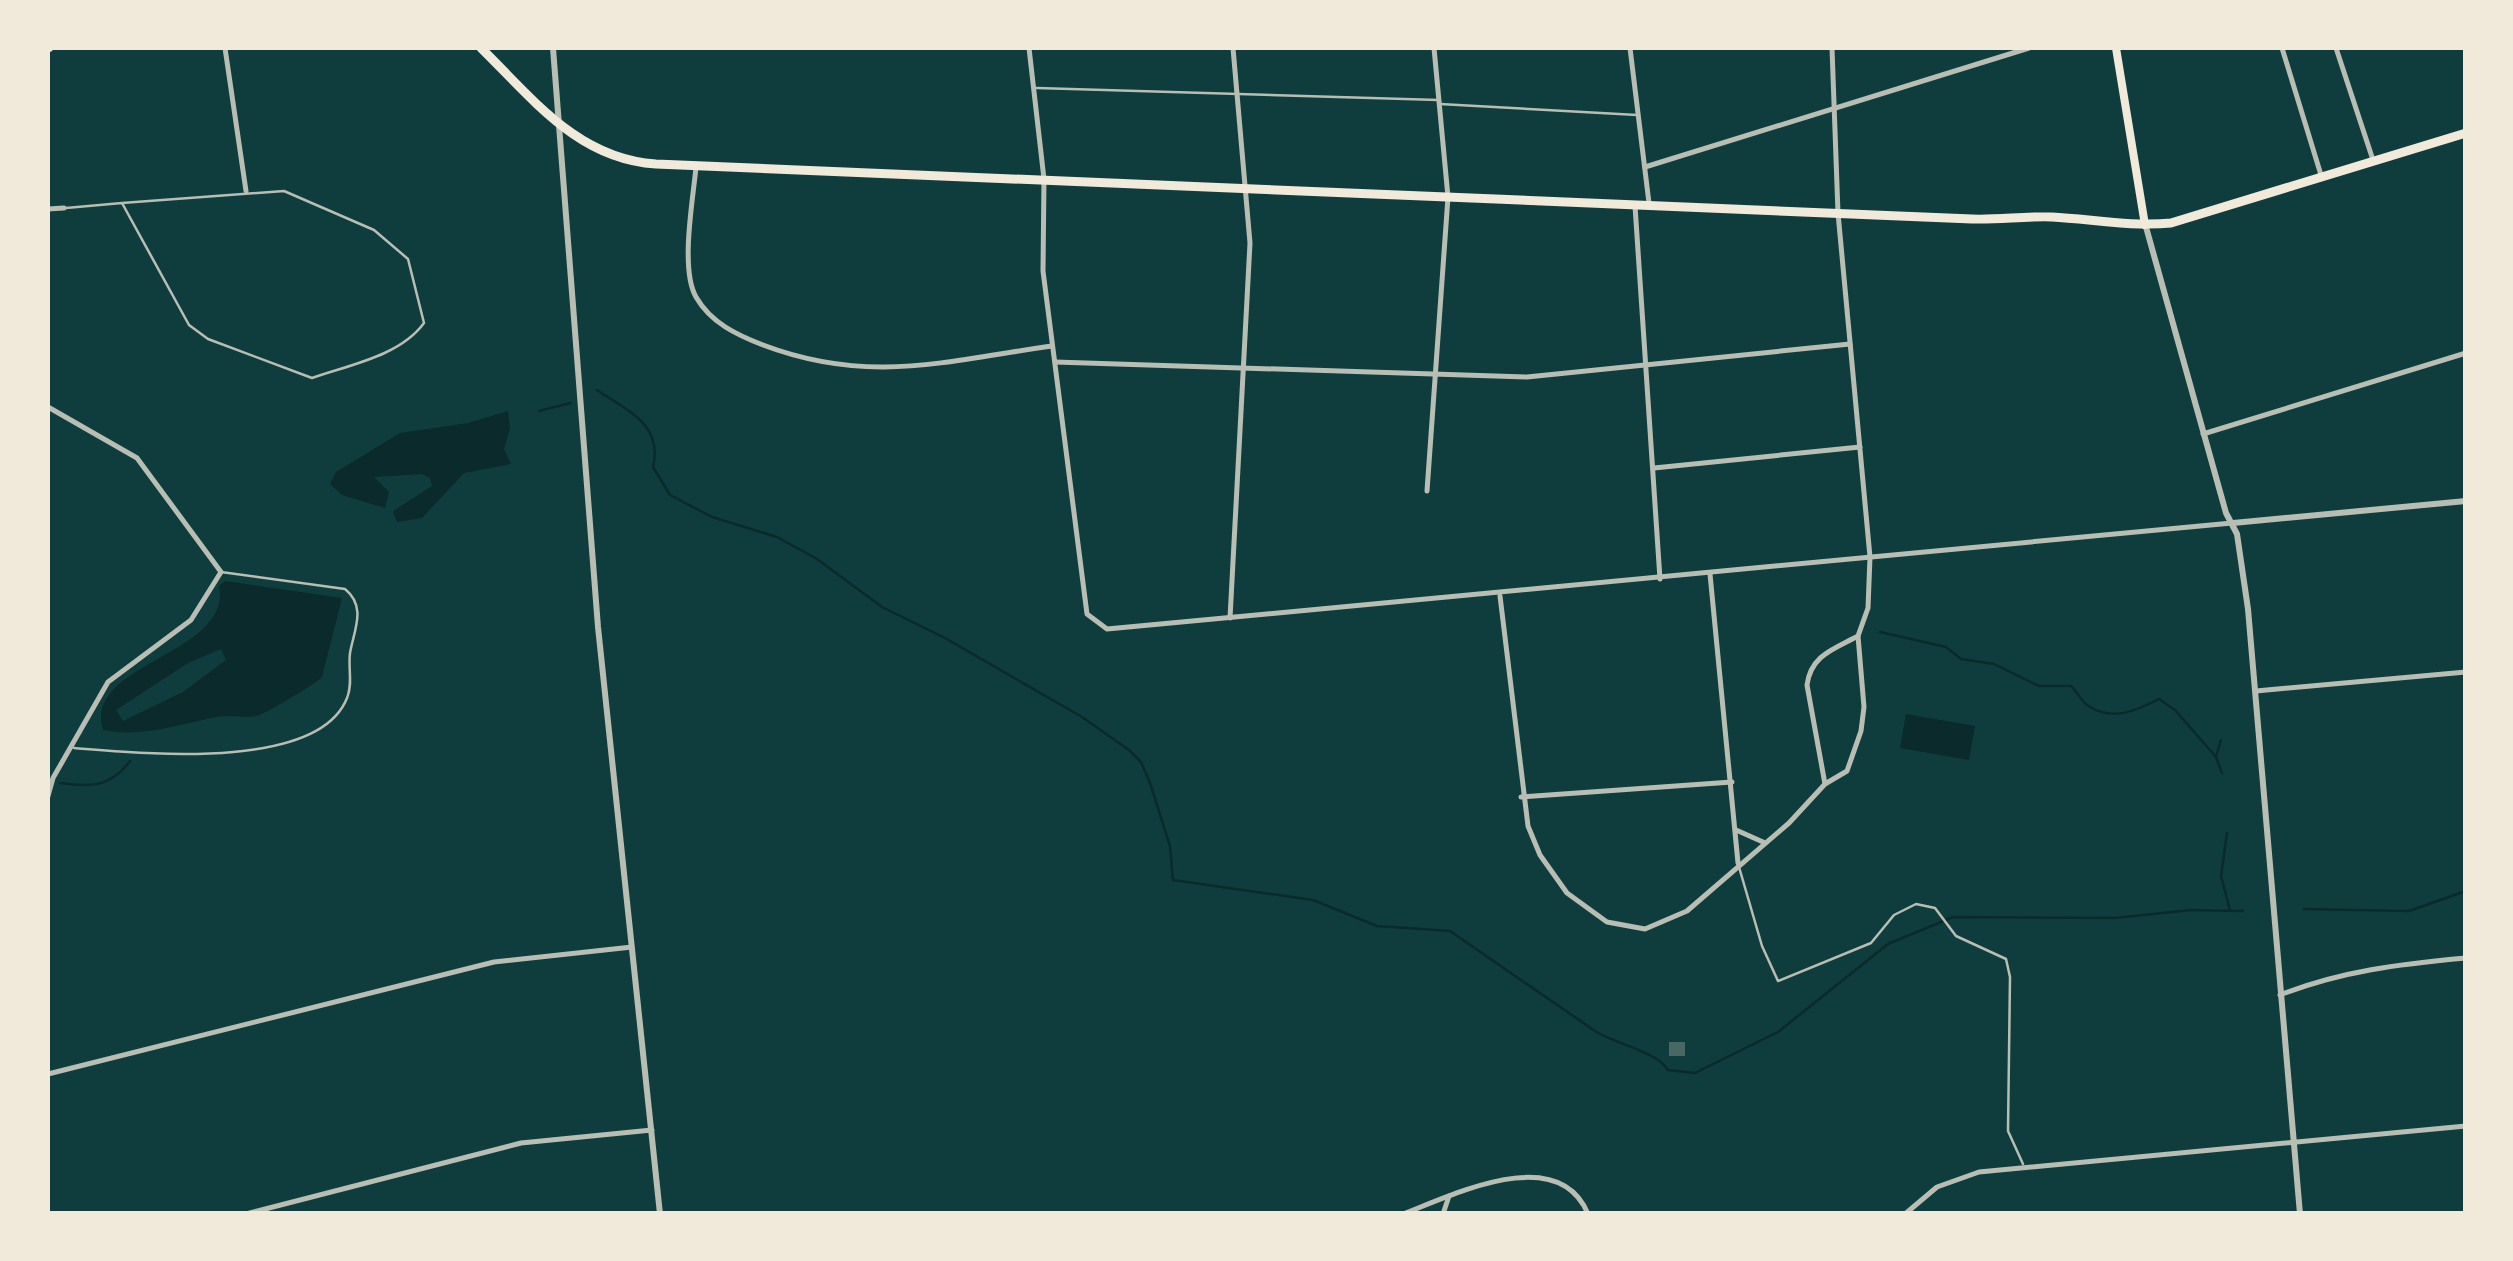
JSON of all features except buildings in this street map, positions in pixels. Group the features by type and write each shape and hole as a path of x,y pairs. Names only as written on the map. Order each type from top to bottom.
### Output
{"main road":[{"path":"480,48 560,127 596,150 638,163 1984,220 2039,216 2121,220 2146,226 2171,224 2466,133"},
{"path":"2116,48 2146,226"}],"street":[{"path":"225,48 246,191"},
{"path":"553,48 598,627 660,1214"},
{"path":"1029,48 1044,179 1043,271 1081,572 1087,614 1107,629 1500,596 2466,501"},
{"path":"1230,619 1250,243 1233,48"},
{"path":"1428,491 1448,197 1434,48"},
{"path":"1630,48 1649,203"},
{"path":"1500,596 1521,797 1540,855 1566,893 1592,913 1625,928 1664,924 1738,866 1825,784 1846,771 1862,731 1864,684 1858,636 1868,608 1870,557 1838,214 1832,48"},
{"path":"1645,167 2028,48"},
{"path":"2282,48 2322,175"},
{"path":"2336,48 2373,160"},
{"path":"696,164 689,268 694,295 712,317 734,334 786,354 859,369 1052,346"},
{"path":"1635,203 1660,580"},
{"path":"48,209 64,208"},
{"path":"2146,226 2203,434 2232,523 2248,608 2300,1214"},
{"path":"1055,362 1527,377 1851,344"},
{"path":"2203,434 2466,353"},
{"path":"48,407 137,458 221,572 191,620 108,682 73,748 52,778 48,796"},
{"path":"1653,468 1860,447"},
{"path":"1710,574 1738,866"},
{"path":"1825,784 1807,685 1809,672 1822,655 1858,636"},
{"path":"2256,691 2466,672"},
{"path":"1521,797 1732,782"},
{"path":"1736,830 1763,842"},
{"path":"48,1074 494,962 632,947"},
{"path":"2280,995 2323,978 2377,966 2466,958"},
{"path":"1905,1214 1958,1176 2024,1166 2466,1126"},
{"path":"246,1214 521,1143 652,1130"},
{"path":"1403,1214 1499,1181 1543,1177 1574,1192 1588,1214"},
{"path":"1443,1214 1450,1196"}],"lane":[{"path":"1032,88 1238,93 1638,115"},
{"path":"64,208 246,191 284,191 374,230 408,260 424,322 414,336 312,378 208,338 189,325 122,203"},
{"path":"73,748 270,748 308,738 336,714 350,685 350,654 358,620 352,596 344,590 221,572"},
{"path":"1738,866 1762,946 1778,981 1871,942 1908,905 1935,908 1956,936 2006,959 2011,1024 2008,1131 2024,1166"}],"water":[{"path":"508,411 510,428 504,449 511,464 464,473 422,518 397,522 393,511 432,486 430,478 422,474 374,477 389,492 385,508 342,495 330,484 336,472 400,433 468,423"},
{"path":"225,581 342,598 322,677 257,716 222,716 146,731 103,730 103,707 114,689 204,628 217,609 219,586","holes":["221,649 226,660 183,692 123,721 116,710 188,663"]},
{"path":"1906,714 1975,726 1969,760 1900,748"}],"waterway":[{"path":"597,390 648,430 655,452 653,467 670,495 712,517 777,537 817,559 882,607 945,638 1082,717 1129,750 1141,762 1150,783 1170,846 1173,880 1313,900 1377,926 1450,931 1595,1031 1645,1053 1668,1070 1695,1073 1778,1032 1888,944 1953,917 2115,918 2191,910 2243,911"},
{"path":"539,411 570,403"},
{"path":"1880,632 1946,647 1961,659 1994,664 2039,686 2071,686 2087,705 2105,713 2132,711 2159,699 2175,710 2216,757"},
{"path":"2221,740 2216,757 2222,773"},
{"path":"60,783 99,784 115,776 130,761"},
{"path":"2227,833 2221,876 2230,910"},
{"path":"2304,909 2409,911 2466,891"}]}
